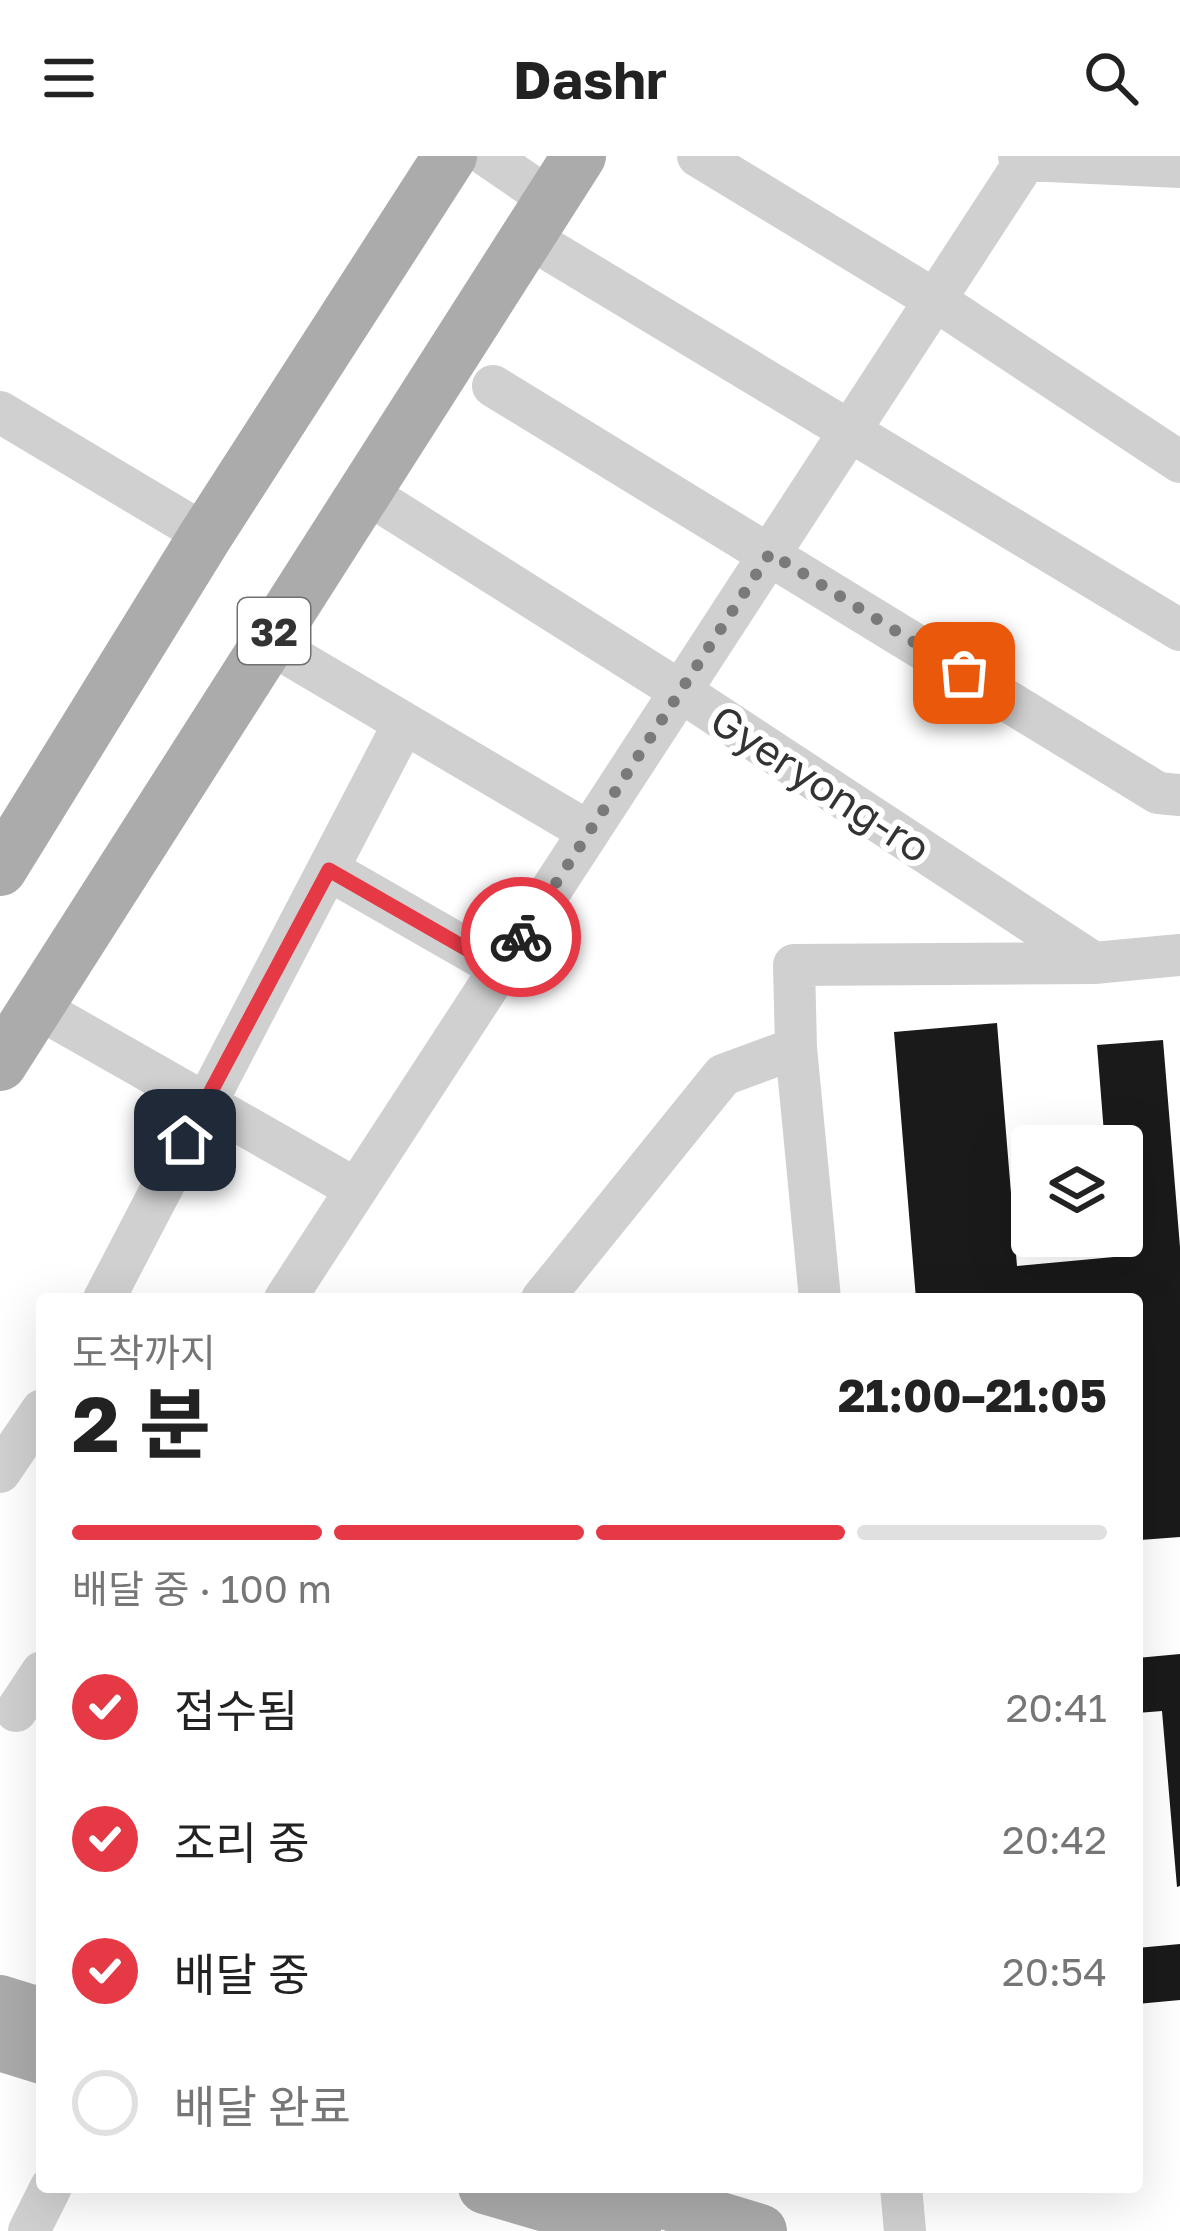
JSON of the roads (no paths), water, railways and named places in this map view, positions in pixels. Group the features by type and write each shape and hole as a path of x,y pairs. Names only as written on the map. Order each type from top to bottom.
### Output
{"main road":[{"name":"32","path":"0,868 450,156"},
{"name":"32","path":"0,1064 552,197"},
{"path":"0,2002 36,2012"},
{"path":"0,2044 36,2055"},
{"path":"634,2193 760,2231"},
{"path":"499,2204 634,2231"}],"street":[{"path":"487,156 552,197 849,432 1180,630"},
{"path":"698,156 935,300 1180,461"},
{"path":"288,1293 935,300 1022,158 1180,167"},
{"path":"493,386 1158,793 1180,794"},
{"path":"0,412 206,536"},
{"name":"Gyeryong-ro","path":"363,491 680,691 1094,963"},
{"path":"267,643 589,832"},
{"path":"107,1293 403,725"},
{"path":"329,870 500,968"},
{"path":"819,1293 796,1048 794,965 1094,963 1180,955"},
{"path":"36,1007 356,1189"},
{"path":"547,1293 723,1075 796,1048"},
{"path":"0,1472 36,1419"},
{"path":"19,1715 36,1683"},
{"path":"29,2231 48,2193"},
{"path":"902,2193 905,2231"}]}
